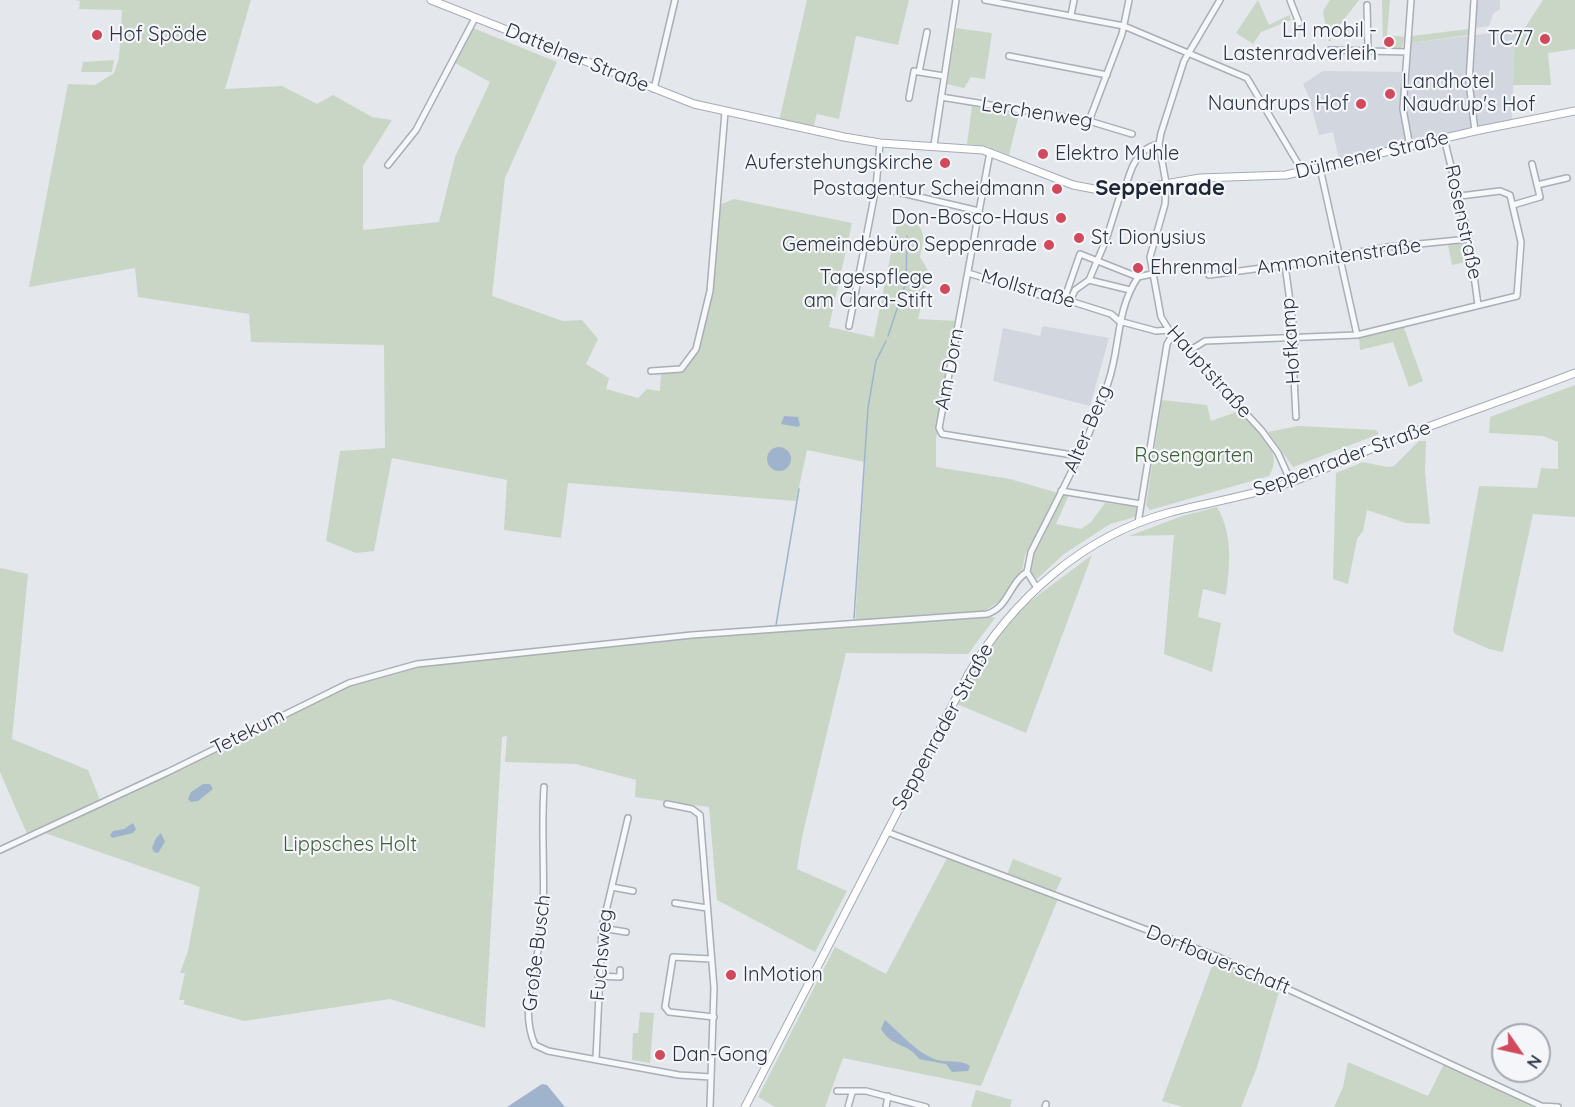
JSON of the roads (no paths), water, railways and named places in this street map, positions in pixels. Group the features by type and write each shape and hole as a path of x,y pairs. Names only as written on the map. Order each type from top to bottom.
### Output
{"main road":[{"name":"Dattelner Straße","path":"431,0 654,89 724,112 880,143 990,152 1083,188 1124,189 1166,183"},
{"name":"Dülmener Straße","path":"1166,183 1200,178 1286,175 1301,169 1320,168 1475,131 1575,111"},
{"name":"Seppenrader Straße","path":"745,1107 984,647 1003,622 1037,588 1098,543 1138,520 1291,482 1387,442 1575,373"}],"street":[{"path":"654,89 675,0"},
{"path":"934,146 956,0"},
{"path":"985,0 1124,26 1188,51 1250,80 1301,169"},
{"path":"1071,15 1074,0"},
{"path":"1089,121 1124,26 1129,0"},
{"path":"1067,300 1075,290 1089,280 1106,240 1133,163 1149,147 1159,144 1188,51 1220,0"},
{"path":"1290,0 1299,22"},
{"path":"1410,147 1402,109 1411,0"},
{"path":"1474,0 1469,81 1475,131"},
{"path":"1367,5 1368,50"},
{"path":"388,165 416,130 475,18"},
{"path":"919,72 927,32"},
{"path":"1330,50 1407,51"},
{"path":"1009,56 1107,75"},
{"path":"909,98 914,71 944,76"},
{"name":"Lerchenweg","path":"941,97 1089,121 1132,134"},
{"path":"651,371 681,369 696,349 702,329 710,291 724,112"},
{"name":"Rosenstraße","path":"1444,138 1469,239 1478,305"},
{"path":"849,326 876,187 880,143"},
{"name":"Hauptstraße","path":"1159,144 1166,183 1165,204 1150,257 1161,317 1171,332 1262,430 1278,453 1291,482"},
{"name":"Mollstraße","path":"990,152 968,273 1067,300 1111,314 1119,321 1156,331 1171,332"},
{"path":"1513,205 1540,197 1532,164"},
{"path":"1320,168 1357,335"},
{"path":"1537,185 1567,178"},
{"path":"876,187 979,211"},
{"path":"1189,351 1205,341 1357,335 1517,297 1521,242 1510,195 1503,191 1460,196"},
{"name":"Ammonitenstraße","path":"1209,275 1284,266 1388,247 1469,239"},
{"path":"1067,300 1079,255 1138,277 1152,273"},
{"name":"Hofkamp","path":"1284,266 1295,338 1293,358 1296,417"},
{"name":"Am Dorn","path":"968,273 940,432 1080,456"},
{"name":"Alter Berg","path":"1027,572 1032,552 1080,456 1110,380 1119,321 1130,290 1138,277"},
{"path":"1089,280 1130,290"},
{"path":"1138,520 1167,344 1171,332"},
{"path":"1061,491 1141,504"},
{"path":"1027,572 1037,588"},
{"name":"Tetekum","path":"0,850 168,772 349,683 417,664 692,635 987,614 1000,608 1017,579 1027,572"},
{"name":"Große Busch","path":"544,788 543,921 528,1010 529,1032 535,1045 548,1051 679,1075 711,1077"},
{"path":"667,804 693,809 700,815 714,1017 710,1107"},
{"name":"Fuchsweg","path":"596,1059 602,928 628,818"},
{"name":"Dorfbauerschaft","path":"886,832 1216,956 1541,1106"},
{"path":"612,887 633,891"},
{"path":"675,903 707,908"},
{"path":"602,928 626,932"},
{"path":"711,959 673,957 665,1007 669,1012 714,1017"},
{"path":"598,976 620,977 620,970"},
{"path":"837,1091 852,1093 866,1091 926,1107"},
{"path":"848,1107 852,1093"},
{"path":"886,1107 888,1096"},
{"path":"1541,1106 1558,1107"}],"water":[{"path":"784,416 798,417 800,425 798,427 781,424"},
{"path":"779,447 784,448 790,454 790,464 784,470 779,471 774,470 768,464 767,459 768,454 774,448"},
{"path":"203,784 210,784 213,789 198,801 191,802 188,799 191,792"},
{"path":"133,823 136,829 133,833 112,838 110,835 113,831 124,829"},
{"path":"161,833 165,842 158,853 154,852 152,848"},
{"path":"885,1020 923,1053 937,1060 966,1064 970,1066 968,1071 952,1072 946,1064 919,1059 910,1050 885,1035 881,1029"},
{"path":"542,1084 547,1085 565,1107 507,1107"}],"waterway":[{"path":"888,336 906,282 907,236"},
{"path":"854,618 868,408 876,361 886,341"},
{"path":"776,625 799,489"}],"place":[{"name":"Hof Spöde","path":"97,35"},
{"name":"TC77","path":"1545,39"},
{"name":"LH mobil - Lastenradverleih","path":"1389,42"},
{"name":"Landhotel Naudrup's Hof","path":"1390,94"},
{"name":"Naundrups Hof","path":"1361,104"},
{"name":"Elektro Muhle","path":"1043,154"},
{"name":"Auferstehungskirche","path":"945,163"},
{"name":"Postagentur Scheidmann","path":"1057,189"},
{"name":"Don-Bosco-Haus","path":"1061,218"},
{"name":"St. Dionysius","path":"1079,238"},
{"name":"Gemeindebüro Seppenrade","path":"1049,245"},
{"name":"Ehrenmal","path":"1138,268"},
{"name":"Tagespflege am Clara-Stift","path":"945,289"},
{"name":"InMotion","path":"731,975"},
{"name":"Dan-Gong","path":"660,1055"}],"district":[{"name":"Seppenrade","path":"1160,188"}],"park label":[{"name":"Rosengarten","path":"1194,456"},
{"name":"Lippsches Holt","path":"350,845"}]}
